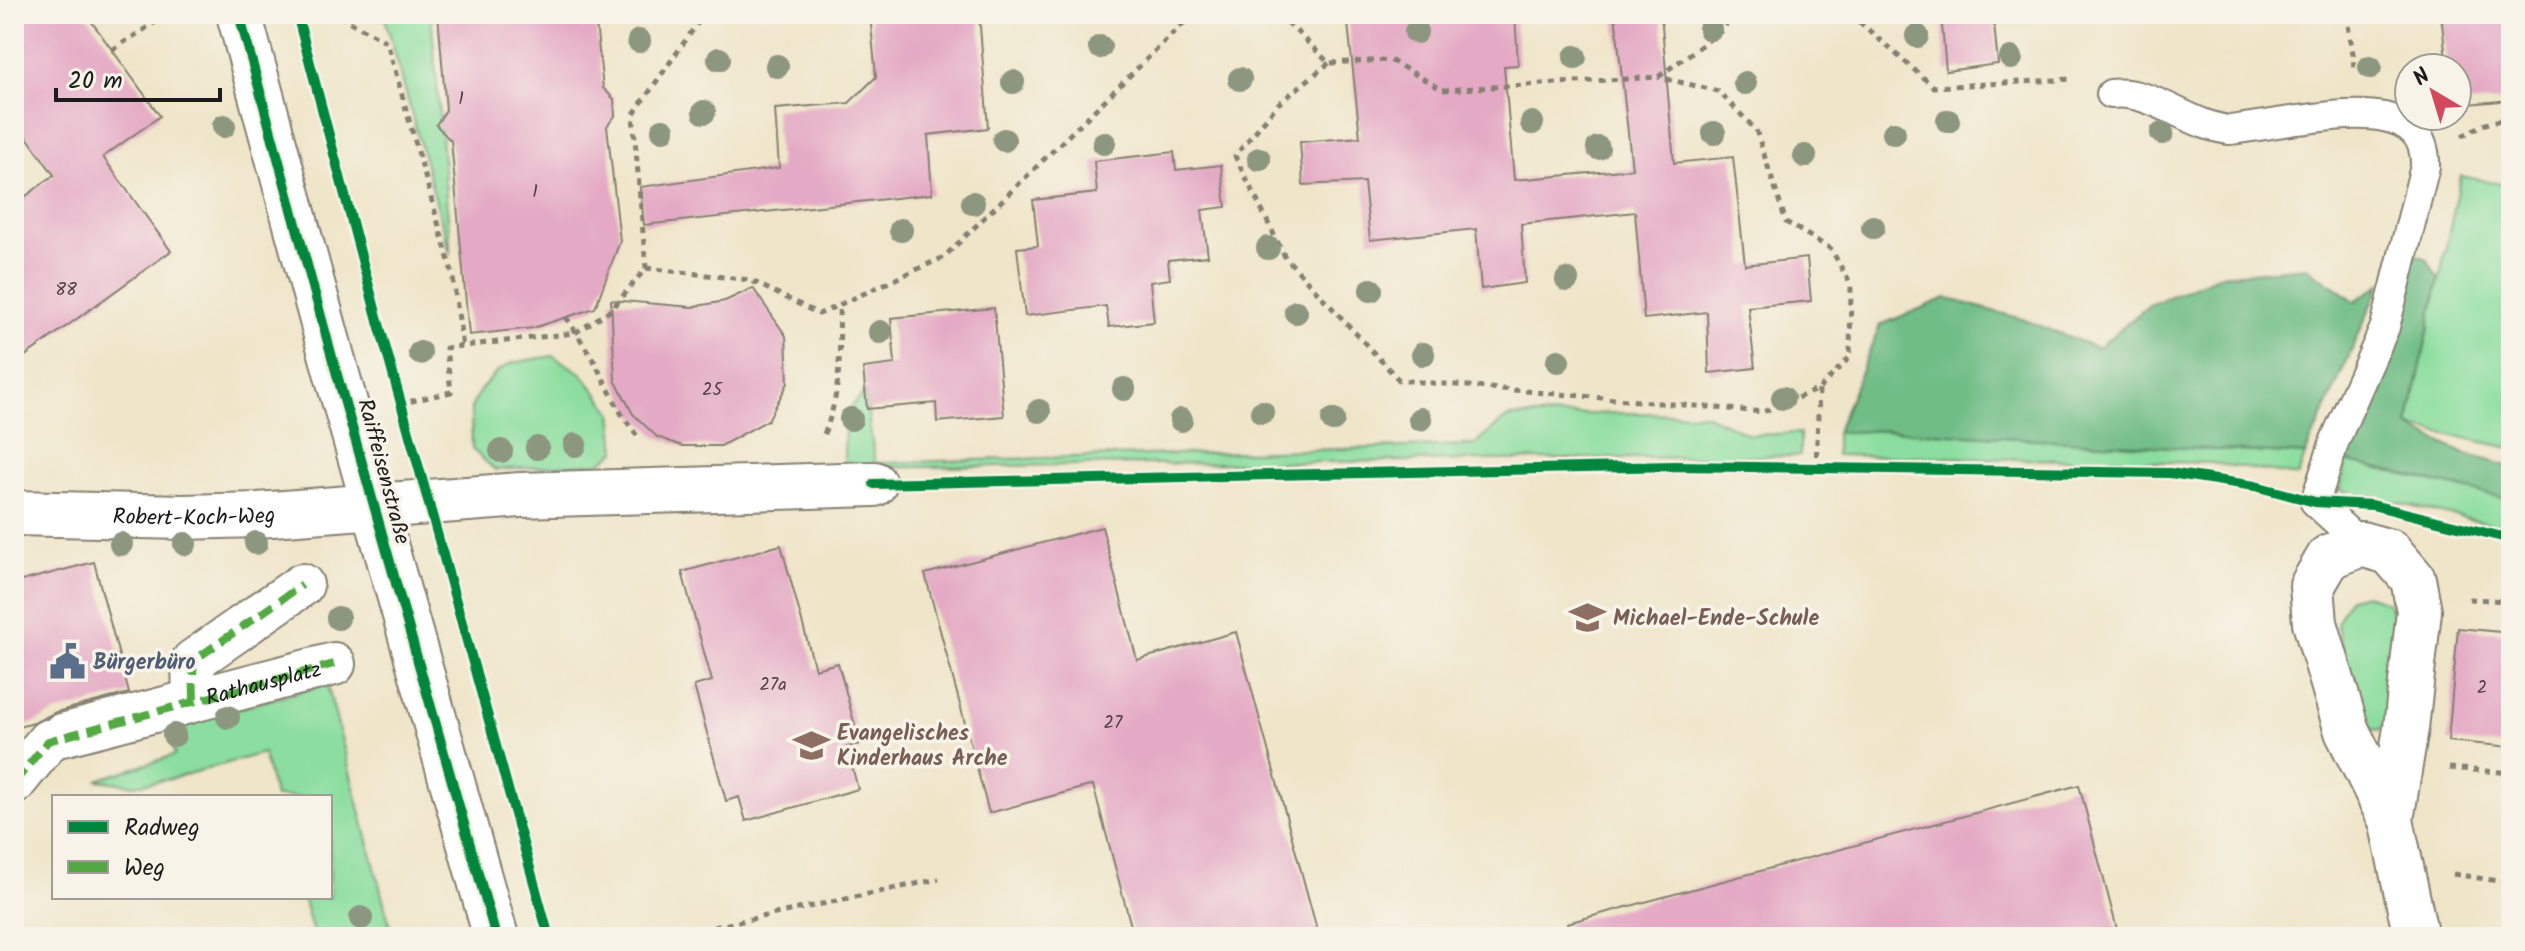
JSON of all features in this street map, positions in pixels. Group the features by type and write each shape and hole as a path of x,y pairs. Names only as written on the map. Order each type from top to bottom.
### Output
{"street":[{"name":"Raiffeisenstraße","path":"239,14 496,937"},
{"name":"Robert-Koch-Weg","path":"14,513 183,517 520,495 874,484"},
{"path":"2391,820 2419,611 2413,579 2390,552 2361,544 2329,557 2312,586 2315,623 2347,731 2391,820 2416,937"},
{"name":"Rathausplatz","path":"194,699 193,661 302,585"},
{"name":"Rathausplatz","path":"14,783 55,738 334,664"}],"lane":[{"path":"2111,94 2123,92 2140,96 2215,129 2230,130 2350,113 2384,116 2411,129 2423,145 2425,166 2385,327 2335,440 2315,502 2361,544"}],"path":[{"path":"112,50 168,14"},
{"path":"402,403 451,392 446,348 575,333 611,310 646,268 633,115 704,14"},
{"path":"646,268 750,280 819,314 944,257 1193,14"},
{"path":"1279,14 1329,63"},
{"path":"1658,77 1724,29 1730,14"},
{"path":"1850,14 1934,87 2074,79 2111,94"},
{"path":"2346,14 2354,59 2350,113"},
{"path":"339,16 387,42 452,272 463,347"},
{"path":"1390,60 1443,90 1658,77 1718,91 1756,130 1786,222 1831,249 1851,285 1850,357 1819,389 1763,412 1399,380 1285,257 1235,156 1278,104 1329,63 1390,60"},
{"path":"802,487 834,412 841,370 839,305"},
{"path":"566,317 593,359 621,413 675,490"},
{"path":"1816,468 1819,389"},
{"path":"2456,599 2511,601"},
{"path":"2400,765 2511,773"},
{"path":"667,937 939,879"}],"green space":[{"path":"384,14 431,14 451,256"},
{"path":"2461,176 2511,186 2511,448 2408,426"},
{"path":"2411,253 2427,259 2439,280 2408,426 2462,453 2511,467 2511,500 2346,461"},
{"path":"2306,267 2355,301 2381,284 2305,455 1883,430 1836,433 1880,325 1946,298 2022,319 2098,348 2149,305 2220,275"},
{"path":"553,356 581,373 612,412 616,451 600,463 495,470 472,449 471,408 481,389 499,370 512,363"},
{"path":"865,392 875,463 1474,445 1508,417 1620,413 1705,414 1750,435 1800,433 1800,456 844,468 845,413"},
{"path":"1883,430 2305,455 2298,476 2211,463 1836,455 1836,433"},
{"path":"2346,461 2511,500 2511,529 2340,490"},
{"path":"2365,594 2388,603 2396,624 2386,726 2378,730 2371,729 2364,720 2336,623 2349,598"},
{"path":"327,684 393,937 314,937 304,899 332,899 332,795 274,795 263,753 171,779 134,785 97,780 175,755 168,728"}],"building":[{"path":"14,14 86,14 160,116 103,157 171,251 14,364 14,205 54,175 14,119"},
{"path":"438,14 595,14 603,88 614,99 615,116 607,126 620,241 595,308 533,328 469,335 451,141 436,125 446,110"},
{"path":"870,14 979,14 988,128 928,135 932,194 644,225 640,187 779,168 775,109 849,103 876,77"},
{"path":"1347,14 1390,14 1391,20 1440,14 1515,14 1518,65 1504,66 1514,180 1632,169 1615,14 1661,14 1674,163 1733,157 1745,265 1807,258 1811,301 1748,307 1755,368 1709,373 1707,312 1644,319 1635,212 1521,224 1525,283 1481,289 1476,229 1370,240 1364,182 1303,185 1300,142 1360,137"},
{"path":"1941,14 1993,14 1998,64 1946,71"},
{"path":"2441,14 2511,14 2511,100 2473,104 2473,52 2445,52"},
{"path":"1174,152 1176,170 1221,165 1226,207 1202,210 1208,256 1168,260 1170,279 1150,282 1154,322 1109,327 1106,306 1025,316 1017,248 1038,246 1033,200 1097,193 1094,161"},
{"path":"753,288 786,336 788,383 768,420 721,446 682,446 657,437 633,414 615,380 611,300 692,307 725,301"},
{"path":"994,308 1004,416 937,422 936,403 867,409 863,368 895,364 891,318"},
{"path":"1102,527 1137,660 1236,632 1319,937 1134,937 1093,785 989,813 925,574"},
{"path":"781,545 815,669 838,663 860,744 847,747 858,789 746,821 739,797 726,801 694,686 712,681 682,572"},
{"name":"Bürgerbüro","path":"94,562 129,693 56,712 34,723 14,728 14,583"},
{"path":"2458,628 2511,633 2511,747 2448,741"},
{"path":"2079,785 2119,937 1569,937 1567,923"}],"marked path":[{"path":"194,699 193,661 302,585"},
{"path":"14,783 48,741 334,664"}],"cycle path":[{"path":"239,14 332,357 496,937"},
{"path":"297,14 376,313 549,937"},
{"path":"874,484 1674,466 2170,473 2255,486 2315,502 2372,505 2511,539"}],"place":[{"name":"Michael-Ende-Schule","path":"1587,617"},
{"name":"Bürgerbüro","path":"67,661"},
{"name":"Evangelisches Kinderhaus Arche","path":"811,745"}]}
